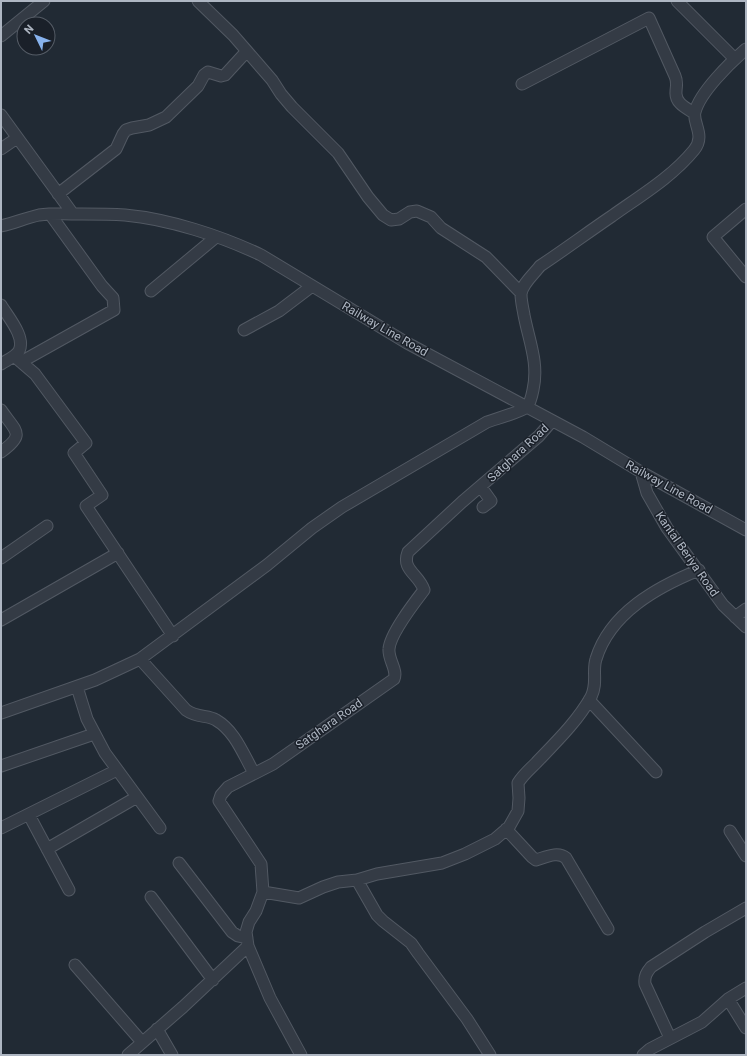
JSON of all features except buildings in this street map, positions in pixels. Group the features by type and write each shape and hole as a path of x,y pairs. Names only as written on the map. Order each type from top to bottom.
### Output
{"street":[{"path":"1,36 44,1"},
{"path":"198,1 233,35 272,80 292,107 338,153 368,197 383,215 391,220 399,219 410,212 417,211 431,217 441,228 486,257 521,293"},
{"path":"677,1 735,59"},
{"path":"522,84 649,18 677,82 676,98 679,103 694,113"},
{"path":"1,713 77,687 140,659 173,636 267,565 312,528 342,507 487,422 526,407 532,394 536,366 533,346 523,309 521,293 527,281 540,266 656,186 682,162 695,148 699,137 694,113 701,100 725,68 746,49"},
{"path":"58,194 116,149 126,130 149,125 166,117 198,86 204,75 208,72 221,76 225,75 247,51"},
{"path":"1,115 73,214"},
{"path":"1,149 17,138"},
{"path":"746,209 713,237 746,276"},
{"path":"1,364 18,359 114,310 113,298 102,286 50,214"},
{"name":"Railway Line Road","path":"1,226 39,215 50,214 125,215 151,219 216,237 242,246 262,255 407,343 583,437 641,472 746,530"},
{"path":"151,291 216,237"},
{"path":"244,330 279,311 312,286"},
{"path":"1,305 20,334 21,341 18,359"},
{"path":"18,359 36,374 86,443 74,452 102,495 86,506 173,636"},
{"path":"1,410 16,432 17,438 13,444 1,452"},
{"name":"Satghara Road","path":"247,942 246,932 249,922 256,911 263,892 261,864 219,801 221,795 228,787 273,764 394,679 395,672 388,656 389,647 393,638 424,590 422,584 406,564 405,559 408,552 539,436 552,421"},
{"name":"Kantal Beriya Road","path":"641,472 647,493 666,528 699,570 723,605 746,628"},
{"path":"481,487 491,501 483,507"},
{"path":"1,558 47,526"},
{"path":"1,620 118,554"},
{"path":"263,892 299,898 322,887 338,882 357,880 377,874 442,862 465,854 495,839 509,827 518,811 518,783 525,773 572,724 591,697 596,681 595,660 603,640 617,622 645,598 674,580 699,570"},
{"path":"735,617 746,609"},
{"path":"140,659 186,710 191,714 214,718 233,734 254,773"},
{"path":"77,687 86,719 105,753 160,828"},
{"path":"589,700 656,772"},
{"path":"1,766 94,734"},
{"path":"1,828 29,816 117,770"},
{"path":"47,849 137,797"},
{"path":"29,816 69,890"},
{"path":"506,829 536,860 558,854 563,855 608,929"},
{"path":"730,831 746,856"},
{"path":"179,862 232,932 247,942 270,998 300,1055"},
{"path":"357,880 377,915 407,940 418,952 490,1055"},
{"path":"151,897 213,980"},
{"path":"670,1038 645,984 644,979 646,973 651,967 705,932 746,908"},
{"path":"128,1055 213,980 247,942"},
{"path":"75,965 142,1042"},
{"path":"643,1055 650,1049 702,1022 728,1000 746,988"},
{"path":"728,1000 746,1028"},
{"path":"157,1029 172,1055"}]}
